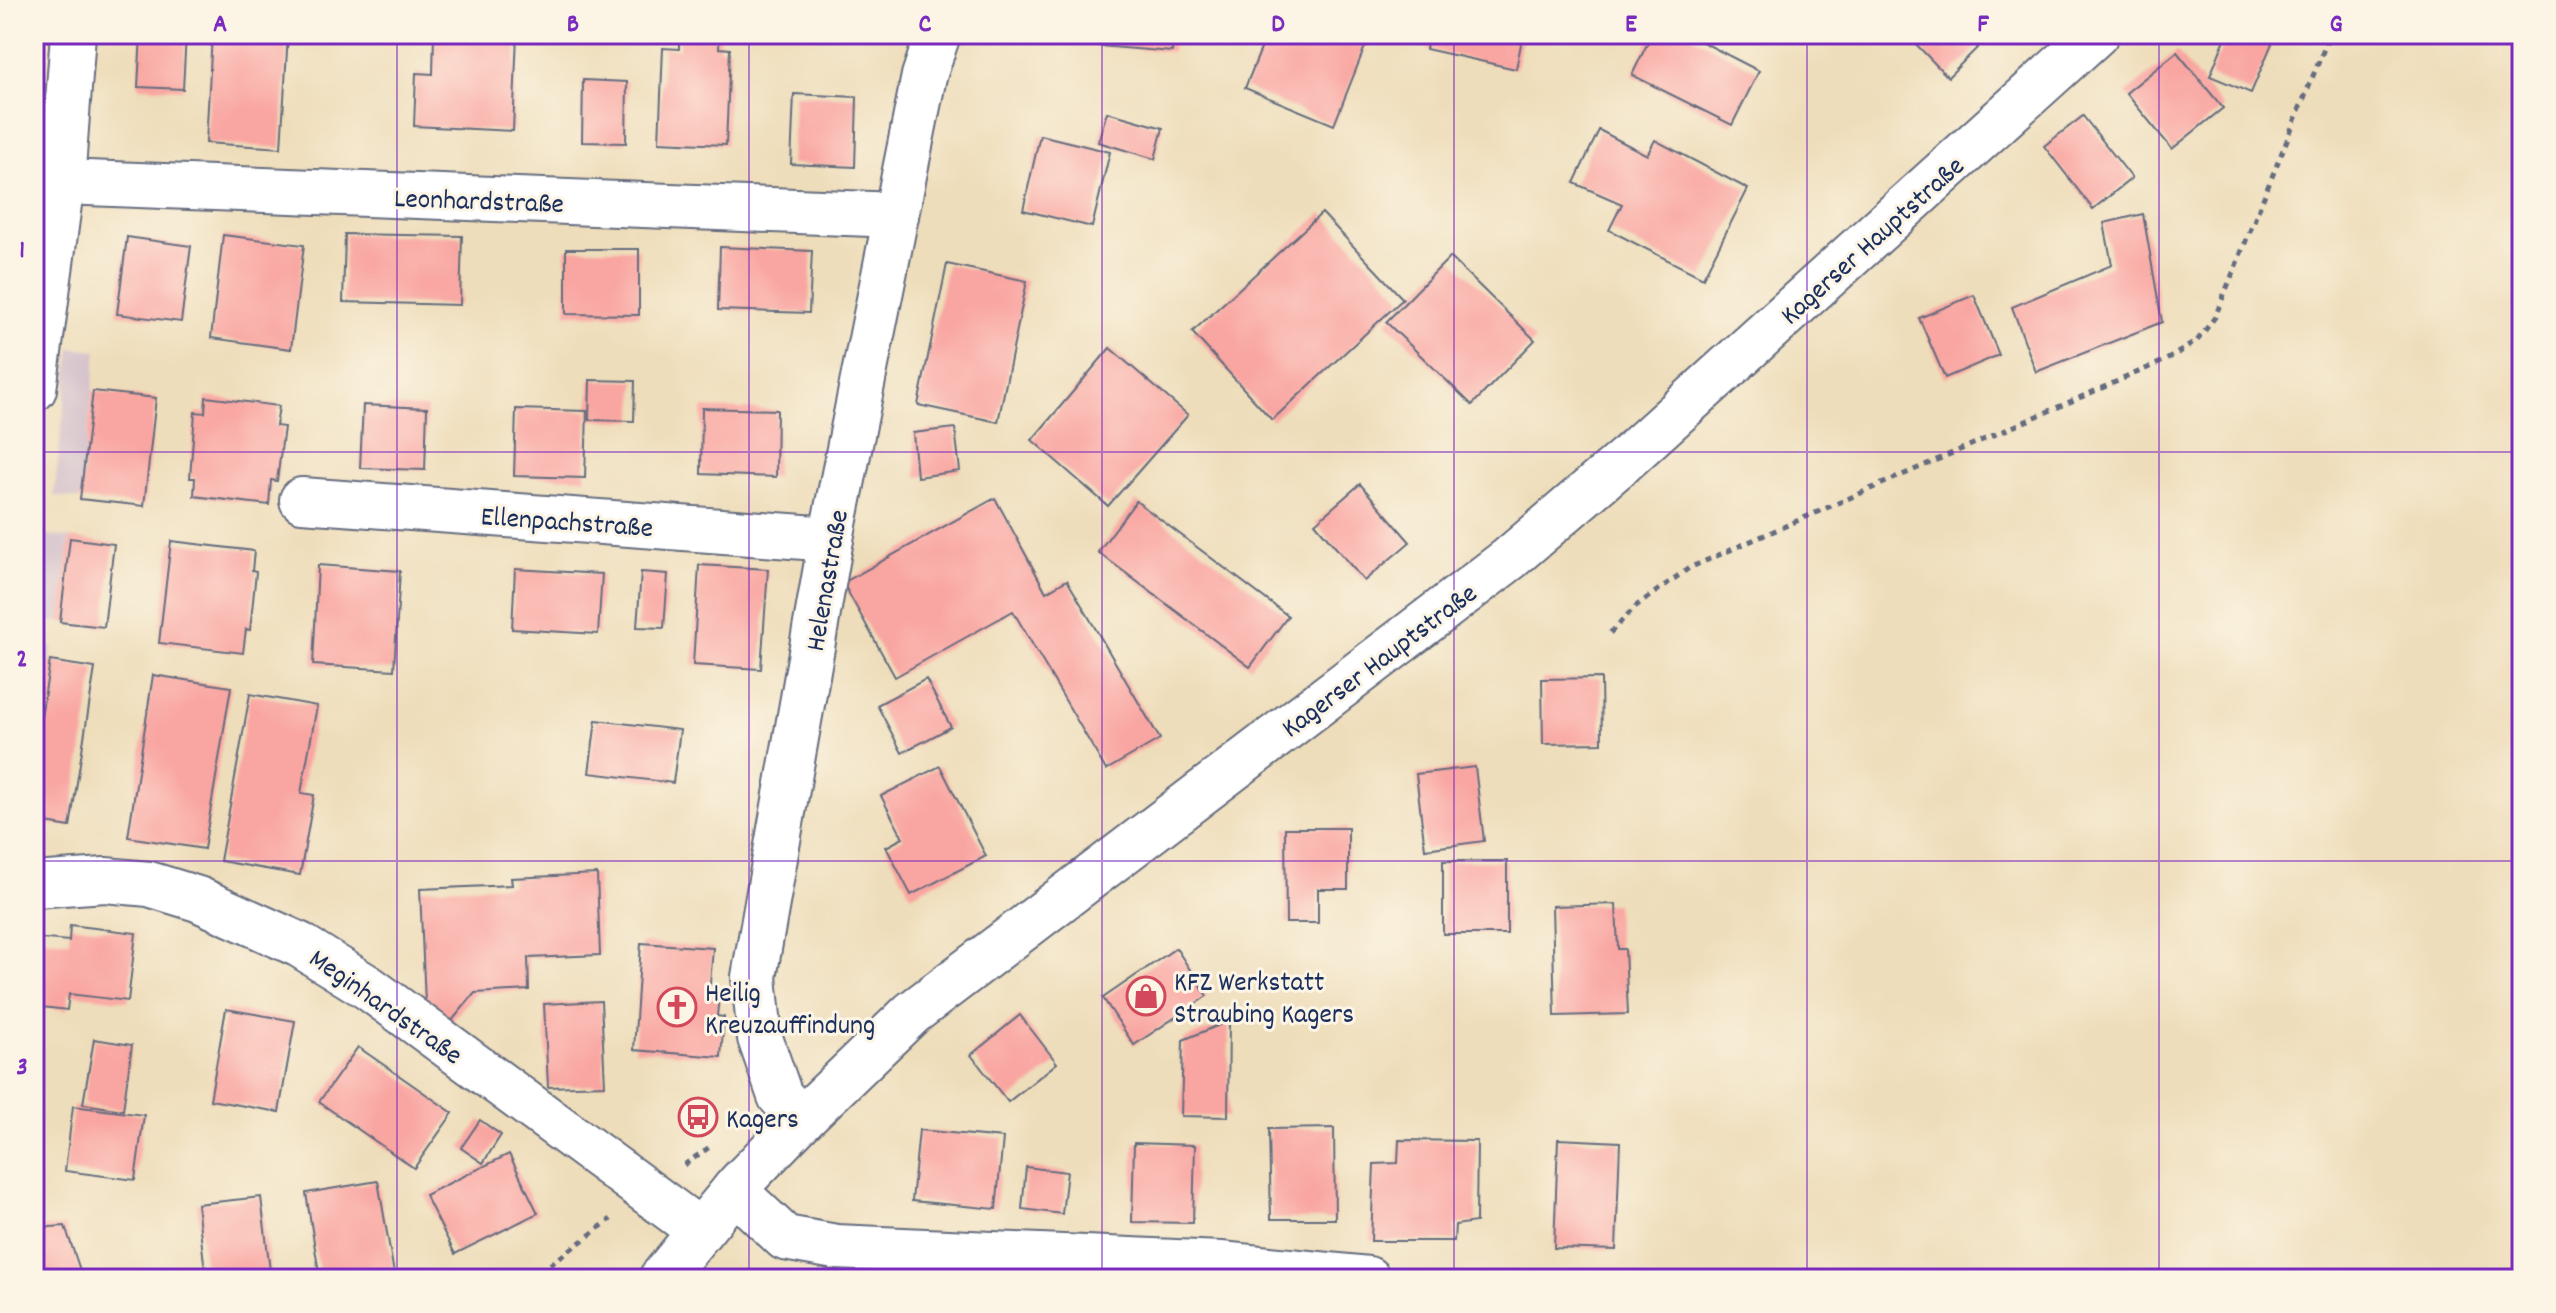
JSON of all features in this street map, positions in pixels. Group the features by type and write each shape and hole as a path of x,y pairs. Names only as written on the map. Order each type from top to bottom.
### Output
{"street":[{"path":"34,389 62,182 50,111 73,34"},
{"name":"Helenastraße","path":"802,1119 780,1096 760,1038 754,977 831,539 924,76 938,34"},
{"name":"Kagerser Hauptstraße","path":"661,1279 734,1190 912,1013 1509,559 1639,447 2096,34"},
{"name":"Leonhardstraße","path":"62,182 896,215"},
{"name":"Ellenpachstraße","path":"302,500 831,539"},
{"name":"Meginhardstraße","path":"34,885 105,880 149,884 198,899 300,945 369,988 699,1230"},
{"path":"734,1190 785,1238 835,1263 1221,1264 1368,1279"}],"path":[{"path":"1610,633 1636,606 1689,568 2166,360 2197,341 2215,317 2330,34"}],"shaded area":[{"path":"71,348 97,351 80,499 54,496"},
{"path":"44,535 70,538 60,622 34,619"},
{"path":"34,644 52,647 34,761"}],"building":[{"path":"141,34 186,34 183,89 138,87"},
{"path":"212,34 288,34 281,148 206,143"},
{"path":"434,34 517,34 513,131 414,126 416,73 433,74"},
{"path":"679,34 720,34 719,48 730,49 726,145 659,142 663,48 679,49"},
{"path":"1101,34 1173,34 1172,52 1100,46"},
{"path":"1267,34 1370,34 1334,125 1245,88"},
{"path":"1429,34 1523,34 1516,69 1426,49"},
{"path":"1652,34 1687,34 1759,71 1732,125 1632,75"},
{"path":"1906,34 1991,34 1948,77"},
{"path":"2227,34 2276,34 2251,93 2210,76"},
{"path":"2177,52 2223,108 2172,149 2126,93"},
{"path":"583,80 627,82 626,143 582,142"},
{"path":"794,94 857,97 855,167 791,164"},
{"path":"1107,112 1163,128 1155,159 1098,142"},
{"path":"2083,116 2132,178 2093,209 2044,146"},
{"path":"1599,130 1647,155 1655,140 1748,189 1703,278 1609,230 1622,204 1574,183"},
{"path":"1040,135 1110,152 1092,227 1023,210"},
{"path":"1322,213 1403,299 1272,420 1192,332"},
{"path":"2143,214 2162,322 2036,372 2012,307 2112,265 2104,223"},
{"path":"345,234 462,236 460,305 343,302"},
{"path":"223,235 304,245 291,349 211,338"},
{"path":"127,237 191,246 181,322 117,314"},
{"path":"720,247 812,251 809,313 718,310"},
{"path":"566,249 639,249 639,315 566,314"},
{"path":"1450,257 1535,340 1472,405 1386,322"},
{"path":"947,264 1027,281 998,422 918,405"},
{"path":"1974,295 1999,355 1945,378 1919,318"},
{"path":"1110,348 1188,415 1108,506 1032,440"},
{"path":"590,380 635,381 634,421 589,420"},
{"path":"93,391 156,398 144,506 80,499"},
{"path":"206,397 279,406 276,426 284,427 277,481 271,480 269,505 194,496 195,478 190,478 195,412 205,413"},
{"path":"363,405 427,408 425,470 360,468"},
{"path":"702,408 777,410 776,477 701,474"},
{"path":"516,409 587,411 585,478 514,476"},
{"path":"955,428 960,471 917,477 913,433"},
{"path":"1360,484 1410,542 1364,581 1315,523"},
{"path":"995,498 1046,592 1067,580 1160,739 1106,770 1013,611 895,677 843,583"},
{"path":"1136,501 1288,616 1250,667 1098,552"},
{"path":"70,538 114,544 104,627 60,622"},
{"path":"171,541 254,551 252,571 256,572 250,630 246,629 243,653 159,643"},
{"path":"318,565 400,571 394,670 313,665"},
{"path":"699,565 768,569 761,669 693,665"},
{"path":"515,569 602,574 598,634 512,629"},
{"path":"641,572 668,574 664,628 637,627"},
{"path":"50,661 95,668 70,827 34,821 34,761"},
{"path":"153,675 231,687 204,849 128,837"},
{"path":"1601,678 1602,743 1543,744 1542,679"},
{"path":"926,679 951,727 902,753 877,705"},
{"path":"250,694 317,706 301,793 314,795 300,875 220,861"},
{"path":"596,720 680,730 673,783 589,773"},
{"path":"940,766 986,856 911,895 886,847 903,838 881,796"},
{"path":"1475,767 1484,841 1425,849 1416,774"},
{"path":"1285,828 1348,828 1348,889 1318,889 1318,923 1286,923"},
{"path":"1443,861 1507,861 1507,934 1443,934"},
{"path":"597,874 600,955 528,958 529,990 475,993 450,1023 425,1003 420,889 512,885 511,878"},
{"path":"1616,904 1618,949 1625,949 1628,1014 1555,1016 1552,906"},
{"path":"70,925 136,933 128,1001 69,994 67,1010 34,1006 34,938 69,941"},
{"name":"Heilig Kreuzauffindung","path":"641,943 713,948 709,996 719,997 717,1016 724,1017 721,1057 634,1050"},
{"path":"1176,948 1207,996 1134,1045 1103,998"},
{"path":"601,1001 605,1085 548,1087 544,1004"},
{"path":"226,1009 295,1021 279,1112 210,1100"},
{"path":"1020,1015 1057,1063 1008,1102 971,1055"},
{"path":"1229,1021 1228,1117 1181,1116 1183,1040"},
{"path":"94,1039 132,1045 123,1110 83,1104"},
{"path":"358,1047 453,1113 414,1168 319,1102"},
{"path":"73,1106 144,1115 135,1180 65,1171"},
{"path":"480,1120 501,1135 483,1163 461,1148"},
{"path":"1334,1128 1335,1219 1271,1219 1269,1129"},
{"path":"919,1130 1003,1138 996,1209 912,1201"},
{"path":"1558,1139 1620,1142 1616,1250 1554,1248"},
{"path":"1399,1140 1477,1141 1476,1222 1455,1225 1454,1241 1371,1241 1374,1164 1398,1163"},
{"path":"1134,1143 1195,1145 1193,1223 1132,1222"},
{"path":"509,1154 538,1213 455,1254 425,1195"},
{"path":"1026,1167 1067,1172 1062,1214 1022,1209"},
{"path":"378,1181 395,1279 320,1279 306,1193"},
{"path":"261,1197 271,1279 206,1279 197,1204"},
{"path":"65,1226 83,1279 34,1279 34,1228"},
{"path":"864,1272 909,1277 909,1279 863,1279"}],"place":[{"name":"KFZ Werkstatt Straubing Kagers","path":"1146,996"},
{"name":"Heilig Kreuzauffindung","path":"677,1007"},
{"name":"Kagers","path":"698,1117"}]}
